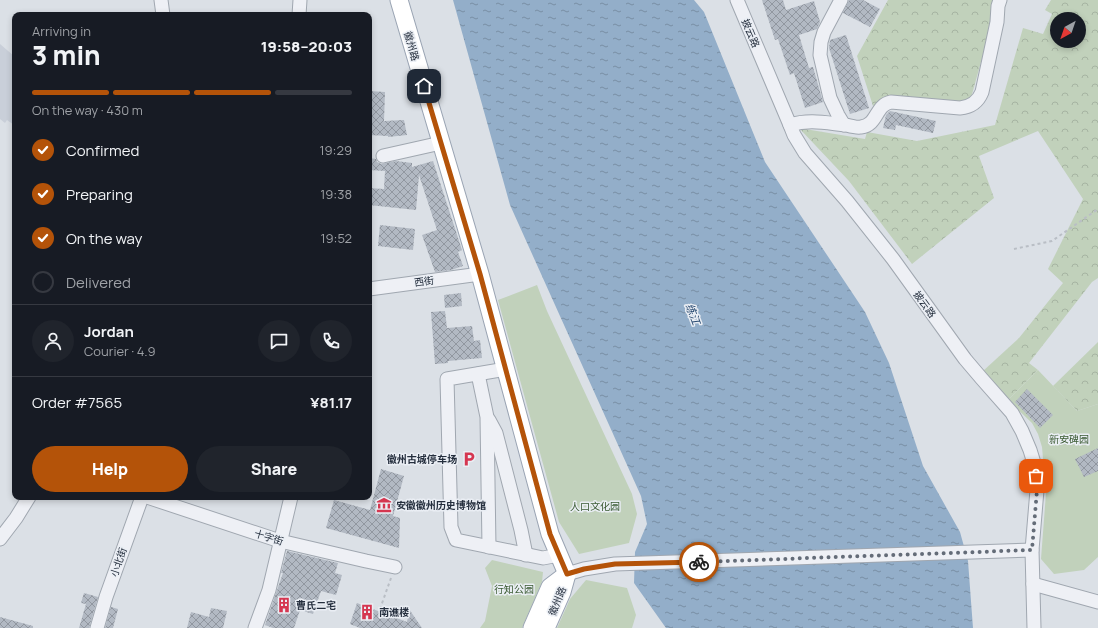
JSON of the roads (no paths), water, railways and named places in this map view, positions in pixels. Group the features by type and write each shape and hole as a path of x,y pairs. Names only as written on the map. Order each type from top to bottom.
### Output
{"main road":[{"name":"徽州路","path":"399,0 480,274 550,534 567,574 562,592 546,628"},
{"name":"徽州路","path":"532,628 550,587 567,574"}],"street":[{"path":"161,0 163,12"},
{"path":"299,12 300,0"},
{"name":"披云路","path":"737,0 794,135 805,153 893,259 965,359 1012,413 1018,422 1030,450 1036,476 1037,490 1032,550 1034,628"},
{"path":"841,0 822,37 820,55 830,98 844,125"},
{"path":"790,125 812,121 860,128 875,118 881,107 891,102 960,108 974,104 982,92 997,22 1000,0"},
{"path":"383,156 441,143"},
{"name":"西街","path":"372,289 480,274"},
{"path":"506,369 447,379 451,527 456,540 543,558 559,555"},
{"path":"478,374 487,417 489,547"},
{"path":"487,417 496,433 526,555"},
{"path":"0,539 27,500"},
{"name":"小北街","path":"97,628 106,597 141,500"},
{"name":"十字街","path":"156,500 280,541 395,567"},
{"path":"256,628 269,590 290,500"},
{"path":"567,574 584,569 615,564 1032,550"},
{"path":"1033,584 1098,602"}],"water":[{"name":"练江","path":"453,0 694,0 704,12 765,162 865,312 889,363 923,466 960,532 968,561 973,628 666,628 634,583 635,552 647,524 641,496 510,205"}],"place":[{"name":"徽州古城停车场","path":"469,459"},
{"name":"安徽徽州历史博物馆","path":"384,505"},
{"name":"曹氏二宅","path":"284,605"},
{"name":"南谯楼","path":"367,612"}],"park label":[{"name":"新安碑园","path":"1069,439"},
{"name":"人口文化园","path":"595,506"},
{"name":"行知公园","path":"514,589"}]}
